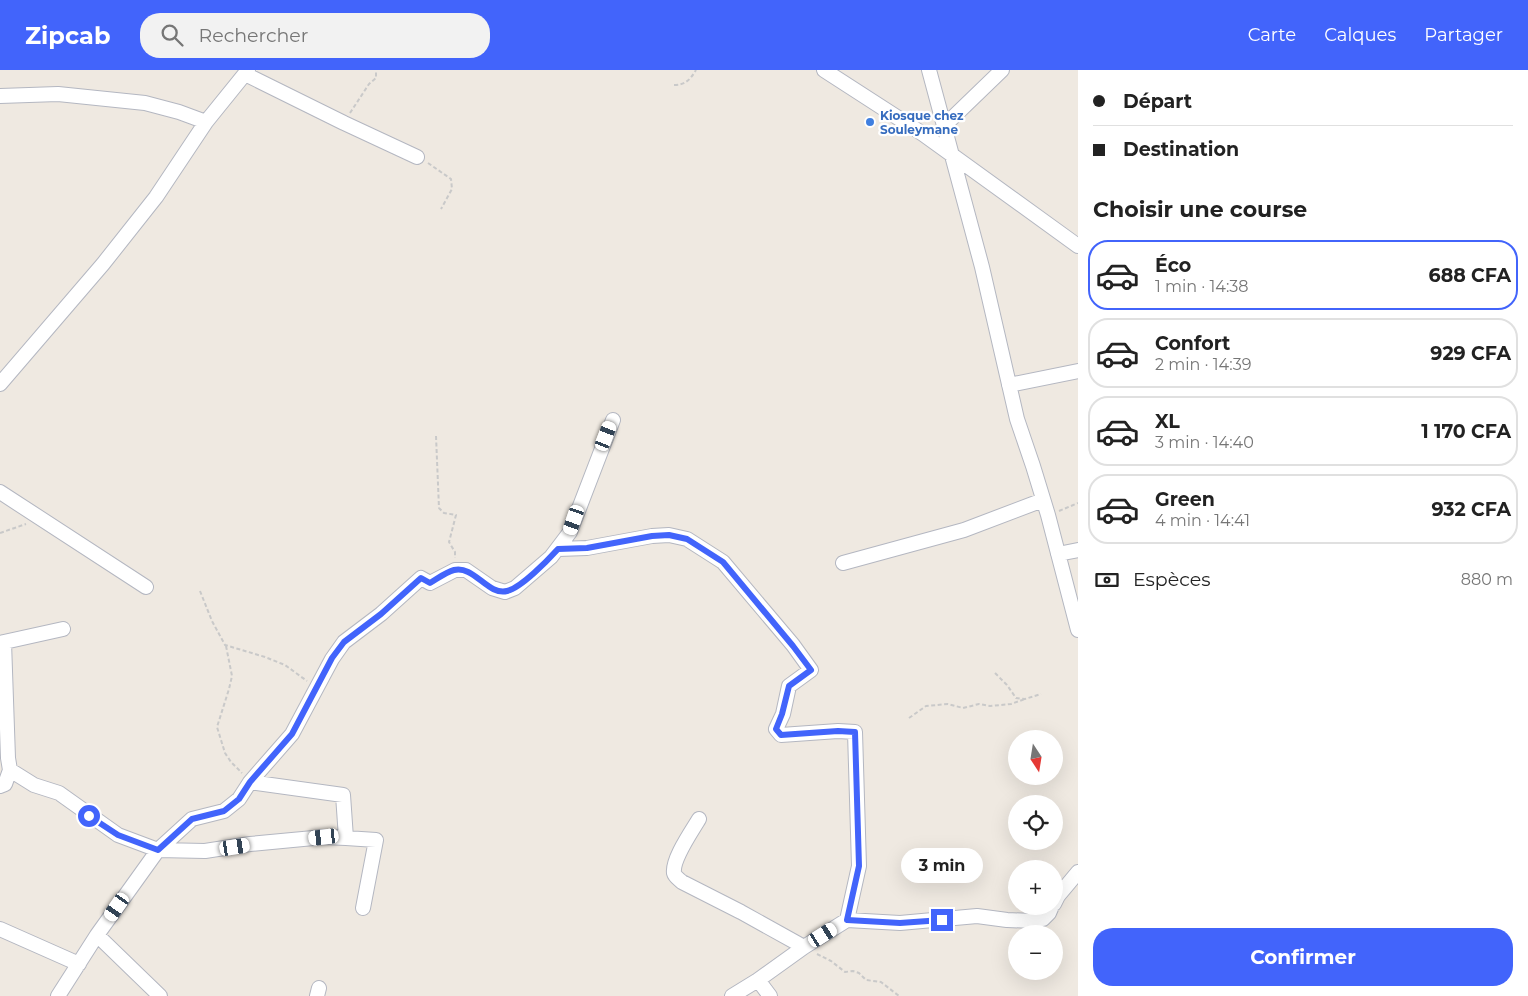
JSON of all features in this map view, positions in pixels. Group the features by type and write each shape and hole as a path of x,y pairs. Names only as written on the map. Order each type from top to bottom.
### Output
{"street":[{"path":"824,70 923,134 1078,246"},
{"path":"929,70 982,267 1017,419 1048,515 1078,630"},
{"path":"944,126 1002,70"},
{"path":"0,384 103,264 156,196 206,122 247,72 344,123 417,157"},
{"path":"0,96 58,94 145,103 179,112 206,122"},
{"path":"1009,385 1078,371"},
{"path":"58,996 97,935 158,850 192,819 224,811 239,799 250,782 292,734 332,658 344,642 381,614 421,578 430,583 454,570 466,570 492,588 505,592 515,588 558,549 570,532 613,420"},
{"path":"0,492 146,587"},
{"path":"843,563 964,530 1043,500"},
{"path":"558,549 587,548 652,536 669,535 687,539 723,562 793,646 811,670 789,686 776,729 781,735 838,731 855,732 859,866 847,920"},
{"path":"1058,554 1078,550"},
{"path":"0,786 5,784 10,770 2,642 63,629"},
{"path":"10,770 34,785 59,794 118,835 158,850 205,852 250,844 324,837 376,840 363,908"},
{"path":"250,782 343,795 346,838"},
{"path":"699,819 676,859 674,874 676,877 682,882 804,947"},
{"path":"1063,890 1078,872"},
{"path":"732,996 847,920 900,923 977,916 1015,921 1033,921 1043,919 1047,915"},
{"path":"0,929 79,964"},
{"path":"97,935 160,996"},
{"path":"758,980 770,996"}],"path":[{"path":"344,123 356,102 369,84 376,78 376,70"},
{"path":"674,85 681,85 687,82 696,70"},
{"path":"417,157 451,179 452,189 441,209"},
{"path":"436,436 439,508 444,513 456,515 449,542 455,552 454,570"},
{"path":"1048,515 1078,503"},
{"path":"0,533 40,518"},
{"path":"200,591 212,621 225,645 232,676 217,727 225,753 250,782"},
{"path":"225,645 285,665 317,688"},
{"path":"995,673 1016,698 1025,699"},
{"path":"909,718 926,706 948,704 963,708 979,704 990,706 1011,704 1041,694"},
{"path":"804,947 831,961 845,972 853,971 870,982 881,982 899,996"}],"place":[{"name":"Kiosque chez Souleymane","path":"870,122"}],"route":[{"path":"89,816 118,835 158,850 192,819 224,811 239,799 250,782 292,734 332,658 344,642 381,614 421,578 430,583 454,570 466,570 492,588 505,592 515,588 558,549 613,545 652,536 669,535 687,539 723,562 811,670 789,686 776,729 781,735 838,731 855,732 859,866 847,920 900,923 942,920"}]}
